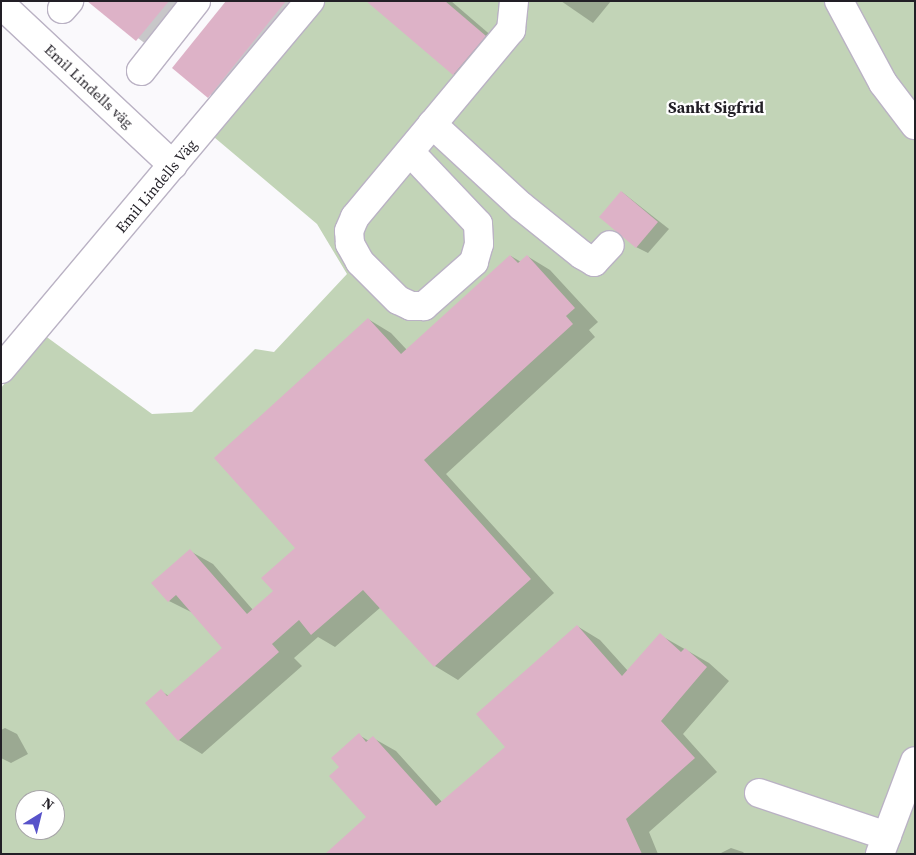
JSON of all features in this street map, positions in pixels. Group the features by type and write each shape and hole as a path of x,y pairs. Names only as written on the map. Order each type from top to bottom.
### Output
{"street":[{"path":"141,71 196,1"},
{"name":"Emil Lindells Väg","path":"1,369 310,1"},
{"path":"410,152 478,224 479,244 474,262 424,306 411,306 398,300 360,262 350,244 350,231 355,218 510,30 514,1"},
{"path":"839,1 883,83 915,125"},
{"name":"Emil Lindells väg","path":"5,8 174,165"},
{"path":"432,124 521,206 582,255 594,262 610,244"},
{"path":"759,793 884,845 915,761"}],"green space":[{"path":"317,1 915,1 915,854 1,854 1,388 44,335 152,414 192,412 255,349 274,352 347,274 317,224 208,132"}],"building":[{"path":"87,1 169,1 136,41"},
{"path":"226,1 286,1 208,98 172,68"},
{"path":"366,1 445,1 486,36 453,75"},
{"path":"621,191 658,222 636,248 599,217"},
{"path":"510,255 518,263 527,255 575,308 566,316 573,324 424,460 531,579 434,667 363,590 311,635 299,620 272,644 279,652 178,741 145,703 161,689 167,696 222,648 176,595 168,602 151,583 190,549 247,614 273,591 261,578 295,548 214,458 368,318 401,354"},
{"path":"577,625 622,676 660,633 681,652 685,648 707,667 661,721 695,758 626,819 642,854 325,854 366,817 329,776 339,767 331,758 359,733 366,742 373,736 436,806 505,747 476,714"}],"district":[{"name":"Sankt Sigfrid","path":"716,107"}]}
